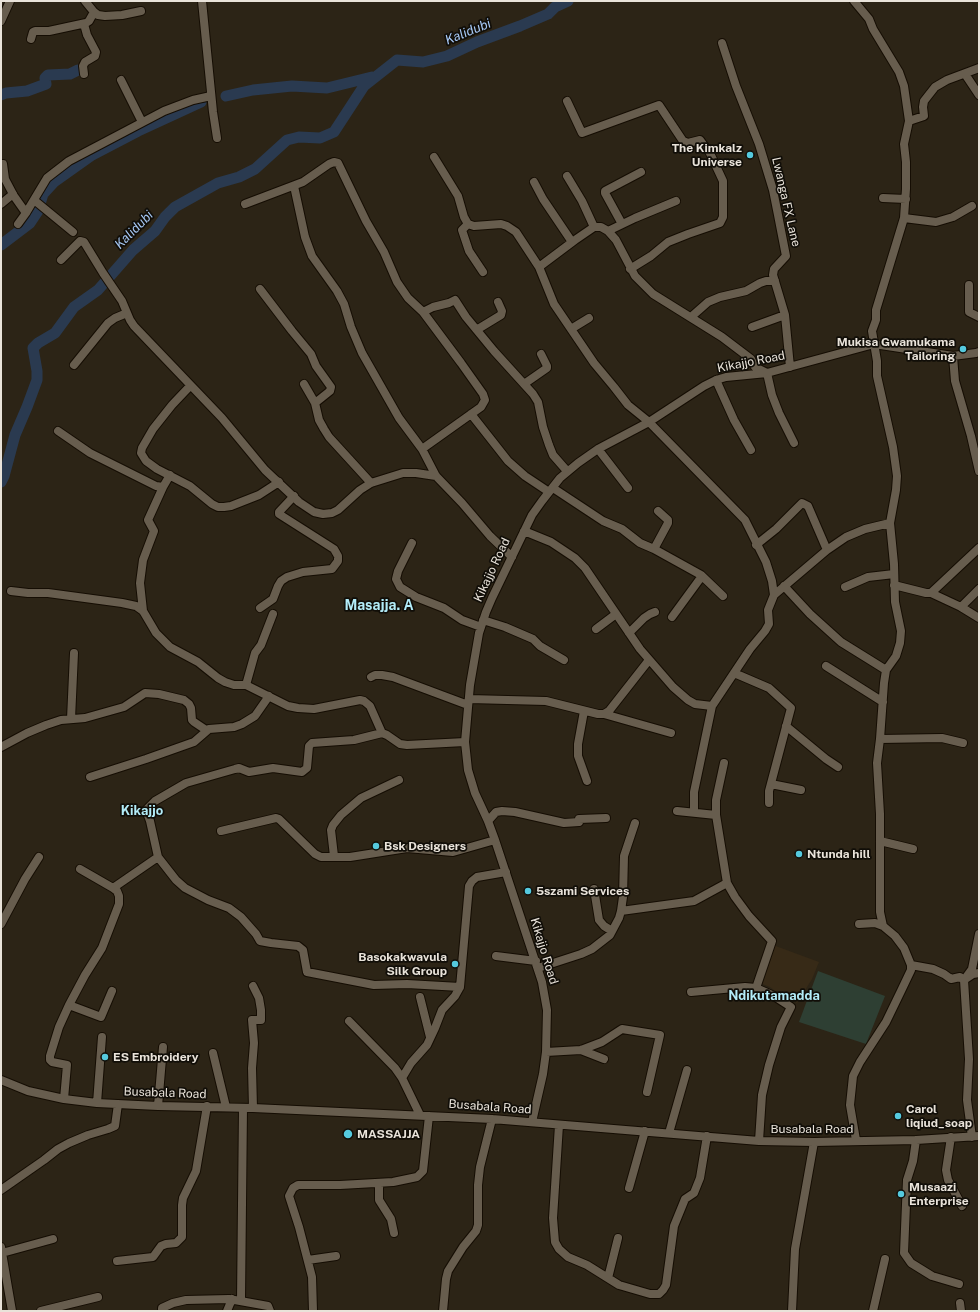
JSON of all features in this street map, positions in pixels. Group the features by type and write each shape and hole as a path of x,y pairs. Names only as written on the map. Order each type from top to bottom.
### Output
{"street":[{"path":"1,22 10,1"},
{"path":"85,1 94,12 105,16 122,15 141,11"},
{"path":"202,1 211,96 217,138"},
{"path":"854,1 869,19 873,29 899,72 904,86 909,121 904,144 906,162 906,199 904,218 876,310 876,320 872,331 878,376 893,447 897,476 890,523 895,602 901,630 900,643 896,656 886,670 877,763 880,814 880,912 884,926"},
{"path":"31,40 33,32 35,31 49,31 84,24 89,21 94,12"},
{"path":"84,24 96,52 95,56 85,62 83,66 84,74"},
{"name":"Lwanga FX Lane","path":"722,43 736,86 759,144 773,190 786,256 774,269 773,274 784,315 790,367"},
{"path":"909,121 924,116 924,101 935,87 947,80 979,68"},
{"path":"965,74 979,95"},
{"path":"121,80 142,122"},
{"path":"18,224 26,213 38,203 47,178 69,161 164,111 193,100 211,96"},
{"path":"567,101 581,132 584,133 659,105 683,141 688,143 700,140 704,147 709,151 723,181 723,217 720,223 668,242 651,256 630,269"},
{"path":"434,157 458,196 464,217 468,224 474,226 492,224 507,226 516,232 539,267 554,304 594,363 628,405 649,422 745,520 756,545 766,562 772,581 774,595"},
{"path":"245,204 294,186 309,179 334,162 338,163 366,221 384,252 397,282 408,298 423,312 461,362 483,394 485,400 481,407 422,449"},
{"path":"3,164 5,179 26,213"},
{"path":"622,224 605,191 641,172"},
{"path":"567,176 582,201 594,228"},
{"path":"534,182 543,199 572,242"},
{"path":"294,186 305,237 312,256 344,304 351,327 362,353 400,418 422,449 436,476 462,503 490,536 512,557"},
{"path":"1,204 13,194"},
{"path":"883,198 906,199"},
{"path":"608,231 676,200"},
{"path":"38,203 74,232"},
{"path":"904,218 936,222 953,216 972,206"},
{"path":"468,224 462,230 470,251 483,272"},
{"path":"539,267 572,242 594,228 602,227 608,231 616,240 630,269 653,294 678,311 691,317 722,337 751,359 755,367 767,373 772,395 794,443"},
{"path":"61,260 77,244 82,241 85,242 103,274 125,307 134,326 232,430 265,470 314,512 322,514 332,513 338,510 360,490 371,483 403,473 436,476"},
{"path":"691,317 708,302 720,297 746,291 760,283 775,281"},
{"path":"969,285 969,312 979,317"},
{"path":"260,289 292,332 311,354 316,366 331,387 330,391 315,403"},
{"path":"423,312 455,300 466,317 478,329 494,351 533,394 538,402 543,427 553,455 567,471"},
{"path":"478,329 501,315 502,311 498,302"},
{"path":"74,365 108,323 114,318 127,313"},
{"path":"752,327 784,315"},
{"path":"571,329 589,318"},
{"name":"Kikajjo Road","path":"532,1122 543,1074 546,1052 547,1010 537,964 495,840 475,793 468,770 465,742 470,685 482,624 492,598 532,516 567,471 598,449 649,422 697,390 716,380 726,377 767,373 874,344 953,356 976,354 979,352"},
{"path":"524,384 547,368 541,354"},
{"path":"953,356 956,380 979,471"},
{"path":"716,380 734,420 751,450"},
{"path":"304,384 315,403 319,420 329,437 371,483"},
{"path":"190,386 172,405 153,429 140,453 146,462 190,486 218,507 224,507 259,495 279,482"},
{"path":"471,414 508,461 525,476 603,521 622,529 640,543 683,564 702,576 723,596"},
{"path":"58,431 90,453 156,486 163,487"},
{"path":"598,449 628,488"},
{"path":"143,611 140,583 144,560 154,531 148,520 170,475"},
{"path":"260,608 273,599 278,586 287,578 304,572 332,569 338,560 338,556 334,549 279,514 279,512 294,496"},
{"path":"756,545 776,529 798,505 802,503 808,506 826,550"},
{"path":"654,549 668,523 668,520 658,512"},
{"path":"694,812 694,792 712,706 770,624 768,610 774,595 826,550 846,537 865,529 890,523"},
{"path":"524,531 551,542 575,558 585,568 649,660 673,687 695,704 712,706"},
{"path":"412,543 398,571 396,579 400,587 416,597 444,608 462,620 505,628 533,640 540,646 564,660"},
{"path":"931,593 979,548"},
{"path":"845,587 868,576 894,574"},
{"path":"672,617 702,576"},
{"path":"894,585 931,593 961,607 979,618"},
{"path":"784,586 810,614 841,642 886,670"},
{"path":"961,607 979,589"},
{"path":"11,591 48,593 136,606 143,611 156,633 170,647 198,662 224,682 234,685 246,685 288,706 306,709 314,709 360,700 364,701 373,711 382,734"},
{"path":"629,633 644,618 655,612"},
{"path":"246,685 255,654 261,645 273,614"},
{"path":"596,629 616,614"},
{"path":"71,719 74,654"},
{"path":"604,714 649,660"},
{"path":"826,666 882,702"},
{"path":"734,673 769,688 791,708 769,791 769,803"},
{"path":"371,677 375,675 382,675 468,702 546,701 604,714 671,733"},
{"path":"1,747 28,733 61,720 85,718 124,707 145,693 159,694 184,700 191,708 192,720 206,730"},
{"path":"90,777 189,744 197,740 206,730 234,727 242,724 255,716 269,696"},
{"path":"584,710 578,744 578,756 587,781"},
{"path":"786,726 826,759 838,766"},
{"path":"460,987 407,984 374,985 307,972 303,950 298,946 260,941 250,926 229,908 208,900 185,888 176,880 158,857 146,810 155,801 186,783 235,769 240,768 249,772 273,768 302,772 305,771 308,764 310,744 354,740 382,734 387,734 400,744 407,745 465,742"},
{"path":"880,739 942,738 963,743"},
{"path":"724,763 716,800 716,815 727,883 749,916 772,941 756,988"},
{"path":"334,856 331,830 341,815 361,798 399,780"},
{"path":"771,784 801,790"},
{"path":"488,821 496,812 502,811 515,812 564,823 579,822 579,819 606,818"},
{"path":"677,811 716,815"},
{"path":"221,832 276,818 279,819 317,855 321,857 350,857 407,848 453,852 495,840"},
{"path":"496,956 537,964 587,952 602,942 612,932 620,918 624,897 624,856 634,823"},
{"path":"880,841 913,849"},
{"path":"1,924 25,879 39,857"},
{"path":"113,888 158,857"},
{"path":"64,1099 67,1065 52,1062 50,1060 50,1056 59,1027 85,975 102,948 119,904 119,896 117,891 80,869"},
{"path":"402,1078 411,1064 424,1049 442,1010 455,996 460,987 469,886 477,877 506,872"},
{"path":"621,911 694,901 727,883"},
{"path":"594,889 599,920 612,932"},
{"path":"856,1140 850,1105 853,1076 860,1062 886,1022 911,970 911,965 904,948 895,936 884,926 875,923 859,924"},
{"path":"976,1137 967,1100 969,1059 964,980 972,969 979,934"},
{"path":"911,965 933,969 944,974 950,979 960,977 964,980"},
{"path":"964,980 973,974 979,973"},
{"path":"253,986 259,998 261,1010 261,1020 252,1020 254,1043 252,1068 253,1108"},
{"path":"691,992 745,987 756,988 774,996 791,1007 781,1027 769,1065 762,1095 759,1141"},
{"path":"69,1005 101,1017 112,991"},
{"path":"420,997 430,1038"},
{"path":"349,1021 395,1068 402,1078 420,1115"},
{"path":"546,1052 581,1050 602,1042 622,1029 660,1035 646,1092"},
{"path":"97,1103 102,1037"},
{"path":"158,1106 163,1047"},
{"path":"581,1050 604,1059"},
{"path":"213,1053 226,1107"},
{"path":"668,1133 687,1070"},
{"name":"Busabala Road","path":"1,1080 28,1091 64,1099 97,1103 158,1106 207,1106 492,1119 759,1141 814,1142 976,1137"},
{"path":"1,1190 69,1143 115,1126 118,1104"},
{"path":"117,1261 153,1257 162,1246 176,1243 182,1236 183,1198 196,1171 207,1106"},
{"path":"241,1300 243,1108"},
{"path":"313,1311 312,1277 289,1196 293,1188 298,1185 394,1182 417,1177 423,1171 429,1116"},
{"path":"444,1311 448,1271 463,1247 476,1231 478,1225 478,1185 480,1167 492,1119"},
{"path":"559,1125 553,1218 556,1242 559,1249 568,1257 587,1265 619,1286 646,1293 659,1294 666,1285 674,1226 685,1199 694,1193 700,1178 707,1136"},
{"path":"629,1188 645,1131"},
{"path":"951,1137 946,1170 948,1180 962,1206"},
{"path":"916,1140 913,1161 907,1180 904,1253 911,1263 932,1276 959,1284"},
{"path":"792,1311 795,1249 814,1142"},
{"path":"379,1183 379,1200 391,1219 394,1233"},
{"path":"608,1278 618,1238"},
{"path":"12,1311 1,1250 53,1239"},
{"path":"308,1260 336,1256"},
{"path":"873,1311 885,1259"},
{"path":"41,1311 98,1297"},
{"path":"162,1311 162,1308 173,1303 207,1298 241,1300 268,1306 270,1311"},
{"path":"227,1311 232,1299"}],"shaded area":[{"path":"773,945 819,962 812,979 797,1003 770,987 760,983"}],"green space":[{"path":"818,971 885,996 866,1044 799,1022"}],"waterway":[{"name":"Kalidubi","path":"1,482 15,435 37,380 33,348 38,343 55,333 74,307 98,290 133,250 155,231 165,217 175,207 218,183 239,177 255,169 287,140 299,137 320,138 334,132 364,86 397,60 423,62 447,56 477,42 548,14 555,7 568,1"},
{"path":"1,95 6,93 27,91 46,84 45,78 48,75 70,74 78,70"},
{"name":"Kalidubi","path":"226,96 253,90 292,86 327,88 372,77"},
{"name":"Kalidubi","path":"1,245 30,223 38,211 43,194 54,182 92,155 138,131 201,102"}],"place":[{"name":"The Kimkalz Universe","path":"750,155"},
{"name":"Mukisa Gwamukama Tailoring","path":"963,349"},
{"name":"Bsk Designers","path":"376,846"},
{"name":"Ntunda hill","path":"799,854"},
{"name":"5szami Services","path":"528,891"},
{"name":"Basokakwavula Silk Group","path":"455,964"},
{"name":"ES Embroidery","path":"105,1057"},
{"name":"Carol liqiud_soap","path":"898,1116"},
{"name":"MASSAJJA","path":"348,1134"},
{"name":"Musaazi Enterprise","path":"901,1194"}],"district":[{"name":"Masajja. A","path":"379,606"},
{"name":"Kikajjo","path":"142,811"},
{"name":"Ndikutamadda","path":"774,996"}]}
